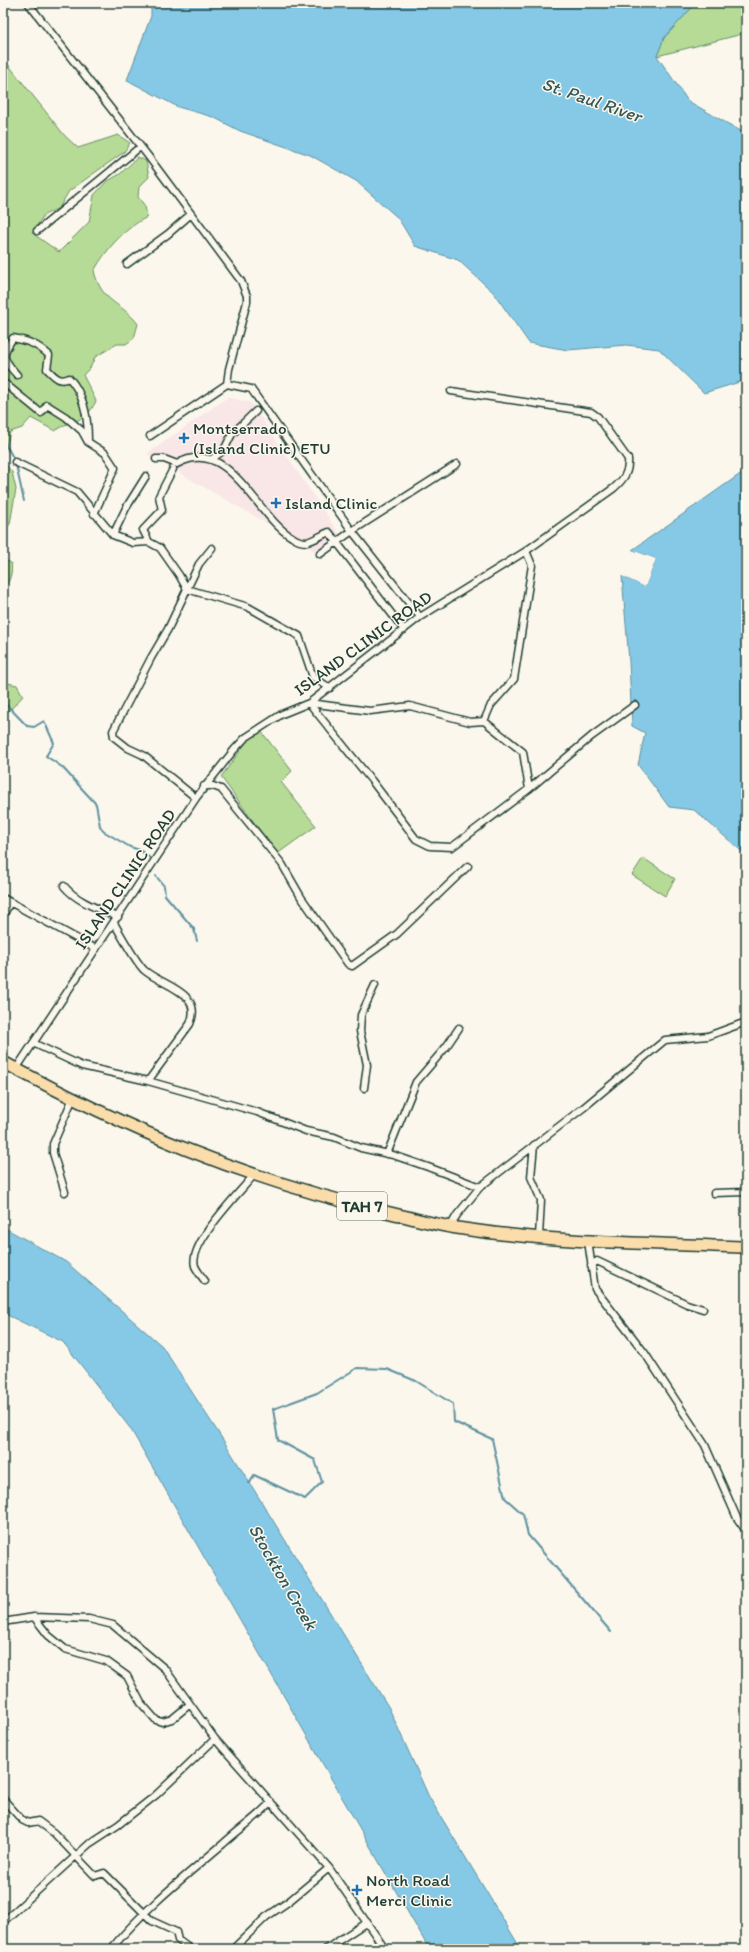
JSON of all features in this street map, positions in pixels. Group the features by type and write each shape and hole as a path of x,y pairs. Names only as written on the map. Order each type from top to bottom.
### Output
{"highway":[{"name":"TAH 7","path":"3,1062 118,1121 162,1141 254,1175 347,1202 450,1227 538,1237 588,1241 746,1246"}],"street":[{"path":"28,3 237,275 247,296 229,368 227,384"},
{"path":"37,231 140,147"},
{"path":"127,264 168,234 191,214"},
{"path":"17,375 3,357 6,348 13,338 31,341 41,348 49,355 48,370 57,379 63,380 69,378 77,386 88,425 88,442"},
{"path":"3,382 40,413 47,405 66,417 82,431 88,442 105,453 115,468 94,514"},
{"path":"150,436 227,384 251,389 352,531 420,617"},
{"name":"ISLAND CLINIC ROAD","path":"16,1069 204,786 246,738 282,714 309,702 330,688 420,617 526,551 624,479 629,466 628,459 598,417 591,412 451,391"},
{"path":"212,459 224,450 232,434 256,411"},
{"path":"156,459 164,458 178,464 188,458 212,459 226,467 242,483 268,516 285,534 297,540 306,542 329,532 404,630"},
{"path":"15,462 76,492 113,535 133,543 149,542 160,548 187,589 248,607 299,636 313,677 330,688"},
{"path":"320,554 352,531 457,464"},
{"path":"149,542 143,530 162,510 159,496 173,469"},
{"path":"113,535 126,508 146,476"},
{"path":"196,798 143,755 128,748 114,737 113,731 147,665 168,629 199,564 212,548"},
{"path":"484,721 491,705 514,679 532,565 526,551"},
{"path":"309,702 370,711 410,706 470,722 484,721 523,752 529,789"},
{"path":"309,702 416,839 430,846 452,847 529,789 592,736 635,705"},
{"path":"204,786 213,786 221,789 282,864 321,927 348,964 352,966 397,934 468,866"},
{"path":"64,886 70,894 92,906 118,917"},
{"path":"3,898 96,948"},
{"path":"3,916 10,902"},
{"path":"114,923 144,970 181,993 191,1004 194,1014 190,1024 148,1081"},
{"path":"364,1088 367,1065 360,1031 361,1015 375,985"},
{"path":"450,1227 457,1215 480,1187 583,1108 665,1040 708,1036 746,1022"},
{"path":"387,1154 416,1082 446,1047 459,1028"},
{"path":"33,1043 82,1066 148,1081 257,1112 306,1131 334,1137 361,1148 387,1154 480,1187"},
{"path":"65,1192 53,1154 53,1144 74,1098"},
{"path":"534,1145 531,1177 540,1200 538,1237"},
{"path":"205,1281 195,1265 197,1251 204,1234 254,1175"},
{"path":"714,1193 746,1192"},
{"path":"588,1241 595,1289 644,1352 705,1445 737,1518 746,1531"},
{"path":"591,1266 597,1261 688,1304 703,1309"},
{"path":"3,1622 34,1617 89,1619 113,1625 165,1669 214,1739 329,1868 385,1949"},
{"path":"34,1617 48,1635 65,1649 106,1661 127,1676 142,1703 156,1720 162,1722 172,1719 189,1705"},
{"path":"3,1922 77,1855 156,1795 214,1739"},
{"path":"3,1799 22,1820 28,1823 38,1821 54,1833 77,1855 95,1876 104,1873 154,1922 167,1926 176,1932 178,1940 187,1946 190,1944 196,1949"},
{"path":"111,1949 144,1912 236,1832 262,1813 271,1802"},
{"path":"233,1949 266,1917 288,1902 329,1868"},
{"path":"326,1949 367,1922"}],"shaded area":[{"name":"Island Clinic","path":"228,397 251,403 342,538 320,554 147,454"}],"green space":[{"path":"696,3 746,3 746,33 657,56 664,38"},
{"path":"3,58 65,136 78,148 118,135 130,143 124,152 69,191 59,208 44,215 32,233 59,252 89,222 94,195 106,182 120,174 138,157 146,161 149,177 139,187 138,197 145,206 147,217 131,227 110,247 94,271 97,282 102,290 107,296 132,316 138,324 134,338 126,344 117,344 95,357 90,368 83,375 96,401 92,409 87,414 55,431 31,418 22,428 10,432 3,459"},
{"path":"3,462 12,472 16,489 10,524 3,533"},
{"path":"3,559 11,563 12,570 9,580 3,588"},
{"path":"3,682 17,685 23,696 11,709 3,714"},
{"path":"261,731 292,771 281,782 316,826 277,854 221,777 248,740"},
{"path":"643,858 675,879 665,896 632,875"}],"water":[{"name":"St. Paul River","path":"147,3 696,3 664,38 657,56 688,101 746,134 746,380 704,393 659,349 626,345 568,350 529,343 493,292 458,260 415,246 398,218 356,181 310,155 240,131 213,117 178,107 127,80 151,16 151,9"},
{"path":"746,470 746,855 694,810 669,807 638,765 645,733 632,726 629,661 622,576 645,587 656,559 632,550"},
{"name":"Stockton Creek","path":"3,1227 66,1262 162,1346 225,1443 389,1708 429,1797 521,1949 429,1949 130,1428 63,1342 3,1313"}],"pier":[{"path":"632,550 656,559 645,587 622,576 622,574 644,585 654,560 631,552"}],"waterway":[{"path":"3,440 15,461"},
{"path":"16,465 24,501"},
{"path":"3,701 27,726 34,727 44,721 54,743 46,756 62,767 96,804 100,826 103,831 130,847 140,850 151,859"},
{"path":"156,876 164,886 165,895 194,929 197,941"},
{"path":"248,1483 250,1483 254,1475 305,1499 322,1482 315,1460 278,1440 273,1409 317,1393 357,1368 387,1369 416,1381 453,1404 454,1422 492,1439 505,1498 523,1514 528,1535 611,1632"}],"place":[{"name":"Montserrado (Island Clinic) ETU","path":"184,438"},
{"name":"Island Clinic","path":"276,503"},
{"name":"North Road Merci Clinic","path":"357,1890"}]}
